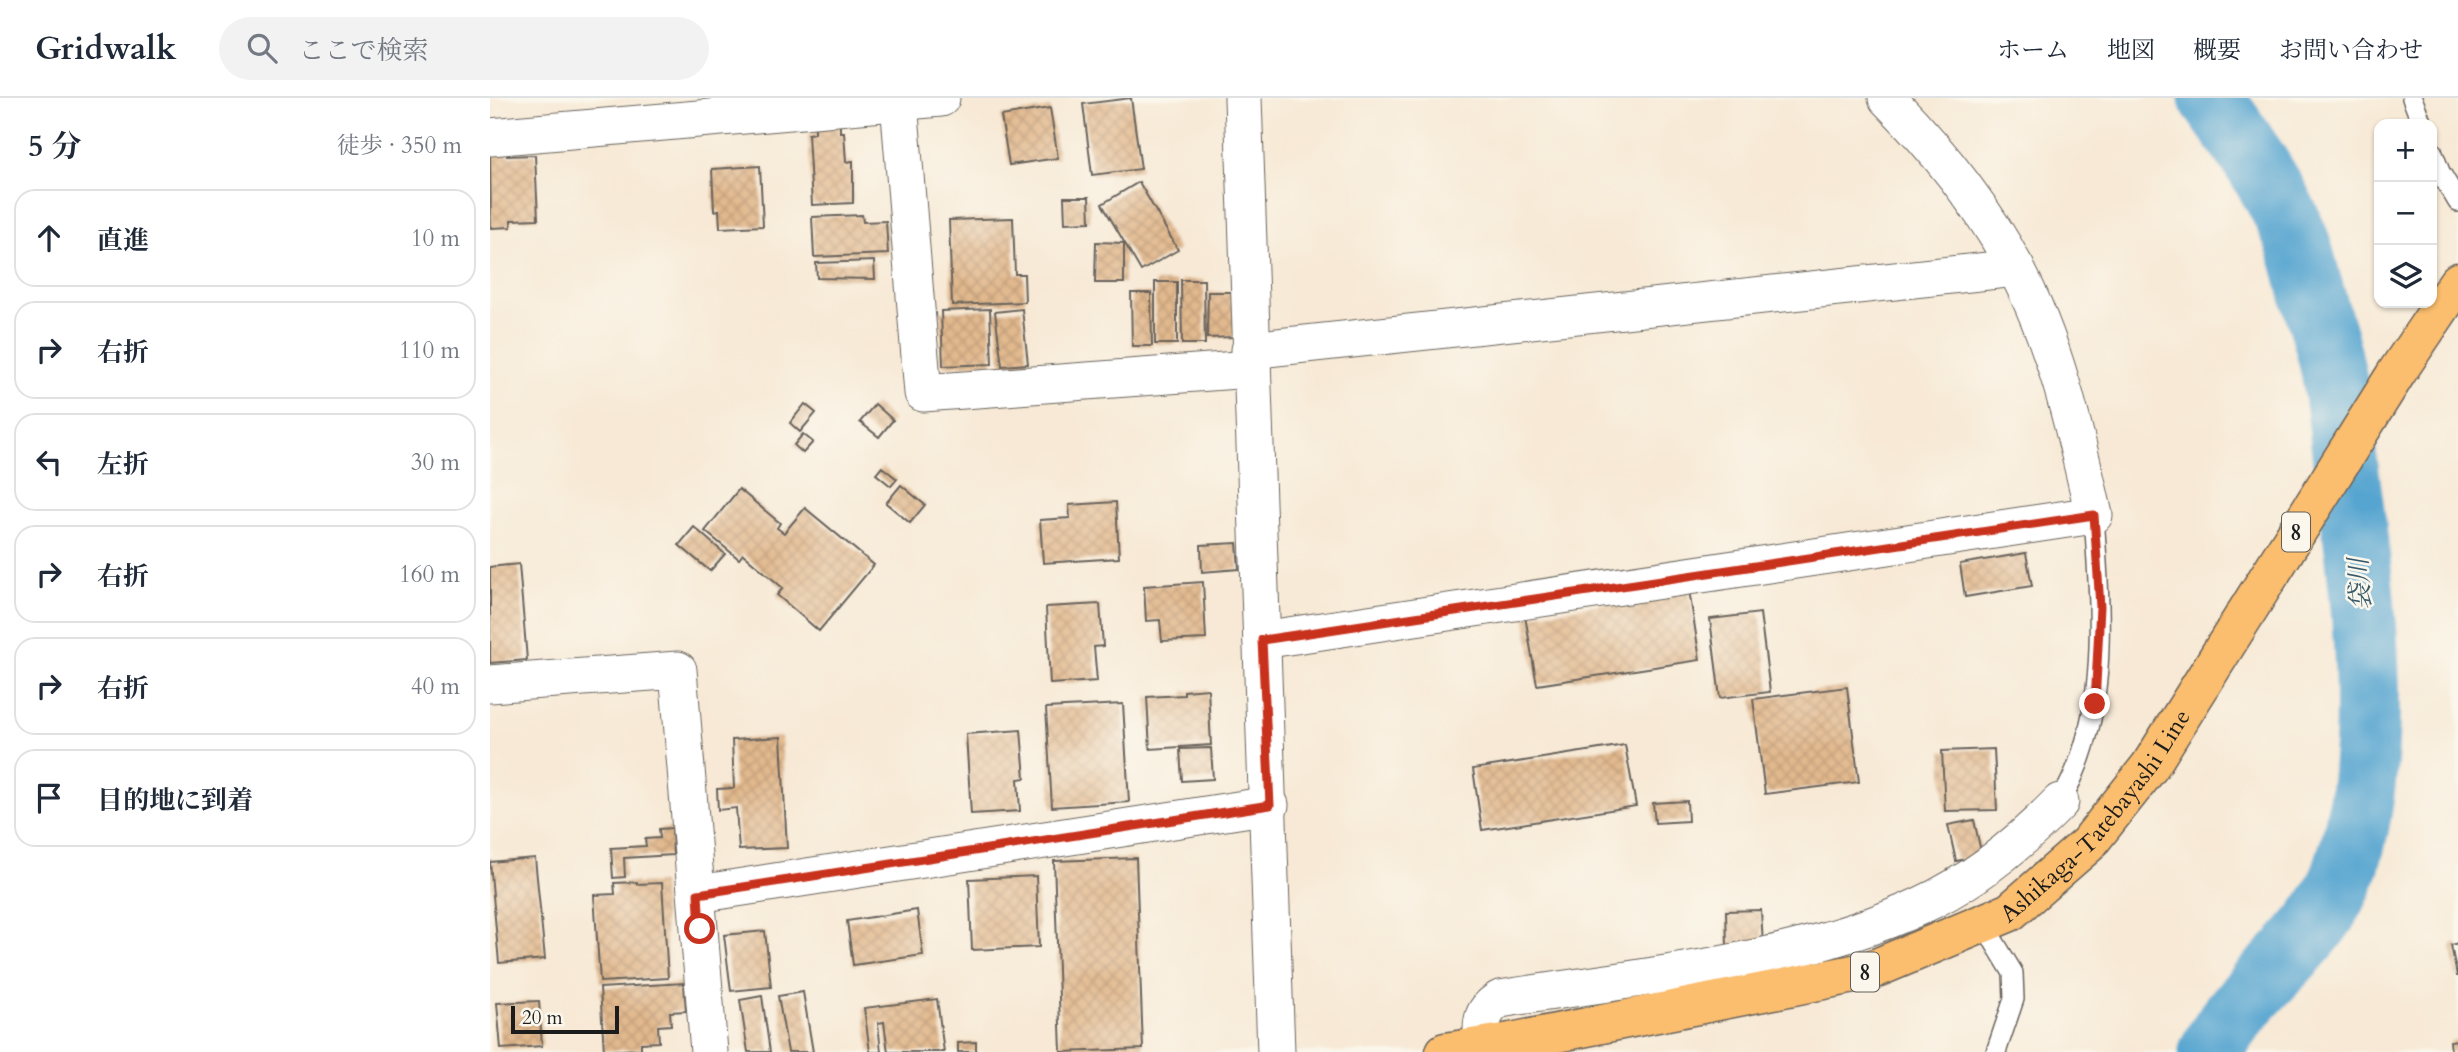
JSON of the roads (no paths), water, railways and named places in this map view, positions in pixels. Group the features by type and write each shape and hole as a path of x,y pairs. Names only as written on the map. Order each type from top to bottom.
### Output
{"main road":[{"name":"Ashikaga-Tatebayashi Line","path":"1984,925 2010,912 2078,853 2150,766 2390,383 2452,291"},
{"name":"8","path":"1445,1052 1869,971 1984,925"}],"street":[{"path":"490,137 641,111 899,102 941,98"},
{"path":"1243,98 1250,360 1270,805 1276,1052"},
{"path":"1262,640 2094,515 2066,396 2016,268 1954,172 1887,98"},
{"path":"899,102 923,393 1250,360 2016,268"},
{"path":"490,684 678,670 709,1052"},
{"path":"1483,1046 1480,1024 1487,1007 1500,999 1757,957 1853,932 1911,910 1989,865 2060,802"},
{"path":"698,894 1270,805"}],"lane":[{"path":"2412,98 2420,119"},
{"path":"2437,164 2458,202"},
{"path":"2060,802 2089,729 2098,679 2100,607 2094,515"},
{"path":"1984,925 2013,973 2014,999 1996,1052"}],"waterway":[{"name":"袋川","path":"2211,98 2258,165 2288,219 2301,250 2328,347 2338,401 2358,559 2367,667 2367,721 2364,774 2357,824 2345,871 2334,897 2301,943 2242,1005 2211,1052"}]}
